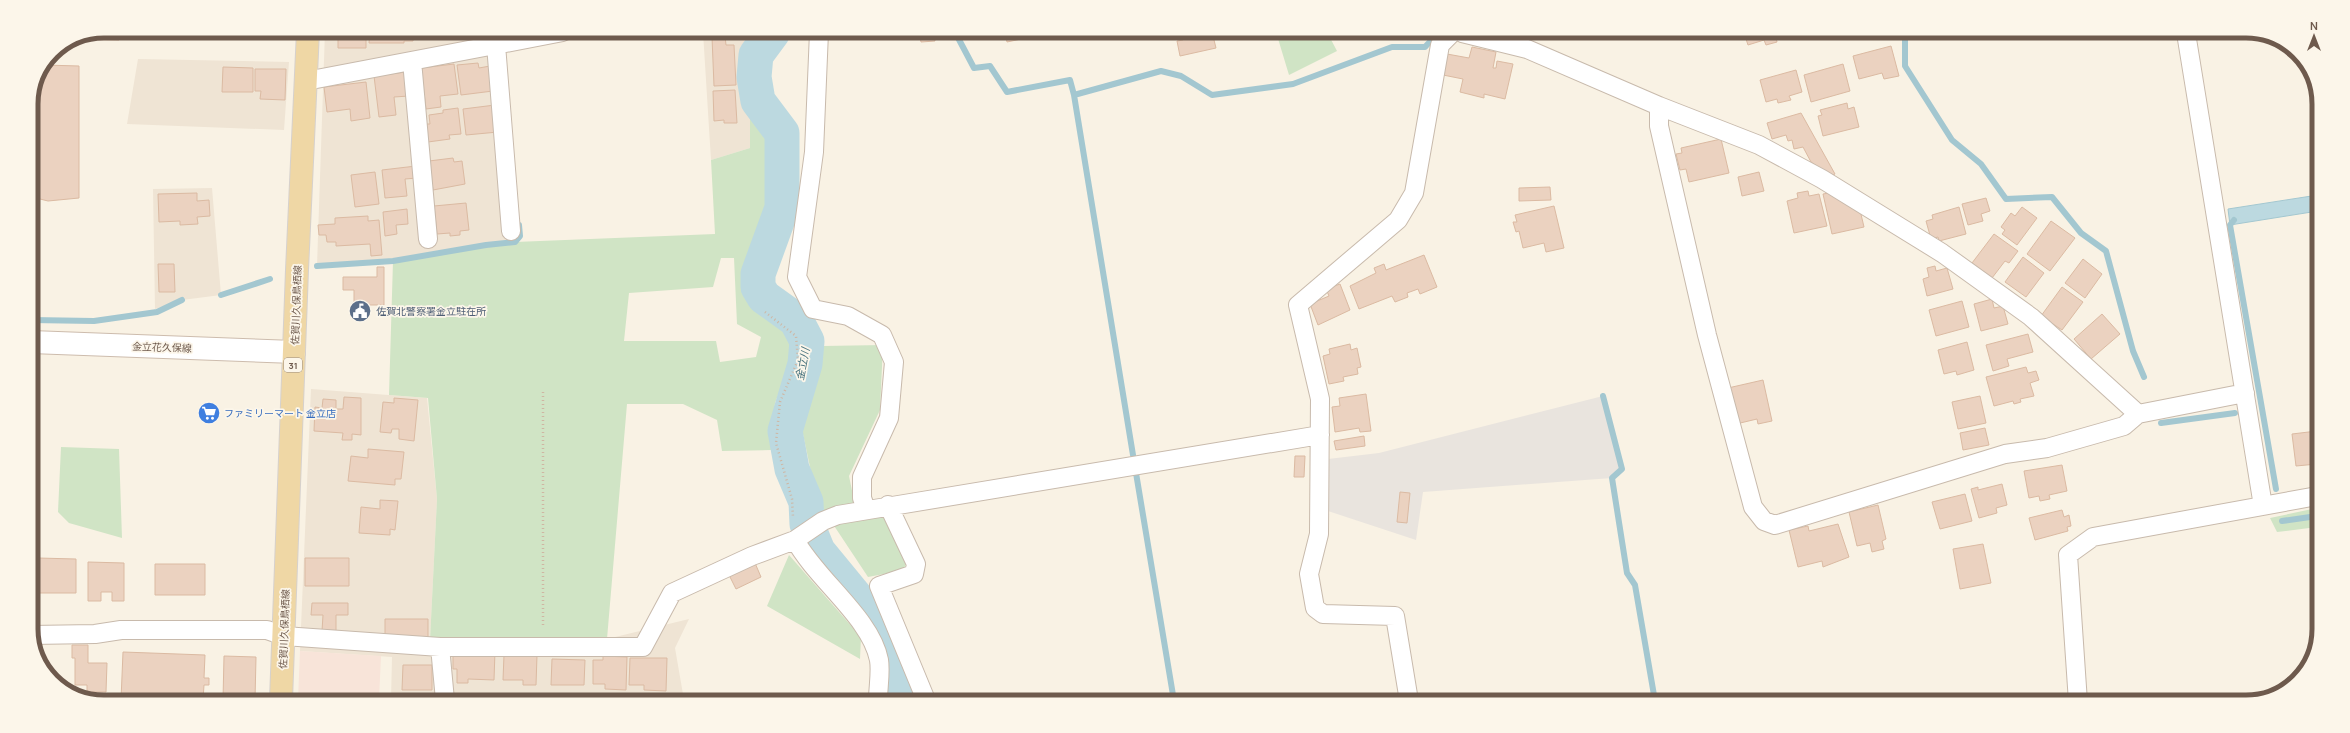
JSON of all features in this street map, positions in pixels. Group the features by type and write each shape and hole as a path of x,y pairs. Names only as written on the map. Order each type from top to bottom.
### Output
{"main road":[{"name":"佐賀川久保鳥栖線","path":"281,695 308,38"}],"street":[{"path":"306,81 530,38"},
{"path":"819,38 814,152 797,277 813,309 848,316 882,335 894,362 889,418 862,477 862,498 866,509"},
{"path":"1408,695 1396,616 1323,614 1315,608 1309,574 1318,534 1320,399 1298,305 1398,220 1414,193 1440,44 1447,38"},
{"path":"1482,38 1526,49 1660,106 1759,145 1822,179 1942,253 2031,317 2138,414"},
{"path":"2187,38 2263,506"},
{"path":"496,44 511,231"},
{"path":"412,61 428,239"},
{"path":"1660,106 1660,126 1707,335 1753,507 1764,521 1775,525 2005,454 2047,448 2124,426 2138,414 2245,393"},
{"name":"金立花久保線","path":"38,342 294,352"},
{"path":"38,634 95,634 121,630 267,630 284,636 440,647 643,646 672,593 752,556 795,540 823,521 838,515 888,505 1320,435"},
{"path":"2078,695 2068,555 2094,537 2312,497"},
{"path":"888,505 916,564 914,574 879,586 924,695"},
{"path":"795,540 804,557 869,633 879,661 878,695"},
{"path":"440,647 445,695"}],"path":[{"path":"765,312 796,336 798,360 780,402 776,443 792,499 795,540"},
{"path":"543,392 543,647"}],"shaded area":[{"path":"325,38 546,38 501,52 515,242 486,245 393,261 317,266"},
{"path":"703,38 750,38 750,148 711,160"},
{"path":"138,59 289,62 284,130 127,124"},
{"path":"212,188 221,295 182,300 155,309 153,189"},
{"path":"311,389 427,398 437,499 430,640 607,639 689,619 675,648 683,695 391,695 392,657 300,651"},
{"path":"1603,396 1622,469 1612,478 1423,492 1416,540 1328,511 1328,459 1379,453"},
{"path":"300,651 381,656 379,695 298,695"}],"green space":[{"path":"1278,38 1330,38 1337,51 1289,75"},
{"path":"750,109 774,137 771,210 750,257 748,288 766,317 793,336 791,360 775,403 771,450 722,451 717,420 683,404 627,404 607,639 430,640 437,499 428,398 389,395 393,261 486,245 515,242 715,234 711,160 750,148","holes":["721,258 734,258 737,324 761,337 756,357 720,362 716,341 624,341 629,293 713,287"]},
{"path":"883,345 880,410 849,476 857,515 884,514 906,561 905,570 868,577 817,500 800,420 823,346"},
{"path":"61,447 119,449 122,538 69,523 58,512"},
{"path":"2312,509 2312,528 2277,532 2270,518"},
{"path":"789,555 861,637 860,659 767,606"},
{"path":"910,678 915,695 906,695"}],"water":[{"path":"2312,196 2312,212 2230,225 2228,209"}],"building":[{"path":"119,38 119,40 90,39"},
{"path":"338,38 366,38 366,48 338,48"},
{"path":"369,38 413,38 413,41 404,41 404,43 369,43"},
{"path":"712,38 725,38 726,45 734,45 736,85 714,86"},
{"path":"920,38 935,38 935,41 921,42"},
{"path":"1006,38 1026,38 1007,42"},
{"path":"1183,38 1214,38 1216,48 1180,56 1177,41 1183,40"},
{"path":"1746,38 1776,38 1777,42 1766,45 1764,40 1748,45"},
{"path":"1891,46 1899,76 1884,79 1882,73 1859,79 1853,56"},
{"path":"1472,47 1496,52 1493,68 1496,68 1497,61 1513,64 1505,99 1484,94 1484,98 1460,92 1463,79 1443,75 1447,54 1469,58"},
{"path":"478,63 479,68 490,66 493,91 461,95 457,65"},
{"path":"454,64 458,94 440,96 441,107 426,109 421,68"},
{"path":"1843,64 1850,91 1811,102 1804,75"},
{"path":"50,65 79,66 79,198 48,201 38,198 39,91 43,79"},
{"path":"223,67 253,68 253,92 222,92"},
{"path":"255,69 286,69 285,100 260,99 261,91 255,91"},
{"path":"1796,70 1802,92 1789,96 1791,100 1778,103 1777,99 1766,102 1760,80"},
{"path":"406,72 409,96 394,97 396,115 379,117 374,76"},
{"path":"366,82 370,118 351,121 350,109 327,112 324,87"},
{"path":"735,90 737,123 724,123 724,120 714,121 713,91"},
{"path":"1847,103 1848,109 1854,107 1859,127 1823,136 1818,116 1822,115 1820,110"},
{"path":"495,105 498,132 466,135 463,109"},
{"path":"458,108 461,134 449,135 450,139 428,142 426,124 430,124 429,115 443,113 443,110"},
{"path":"1801,113 1835,174 1831,176 1811,162 1803,147 1794,149 1792,140 1788,141 1786,135 1772,139 1767,123"},
{"path":"1721,139 1729,173 1689,182 1686,169 1680,170 1676,154 1682,153 1681,148"},
{"path":"453,158 454,162 462,161 465,184 433,190 429,161"},
{"path":"416,166 417,178 405,179 407,196 385,198 382,170"},
{"path":"375,172 379,204 355,207 351,175"},
{"path":"1759,172 1764,191 1742,196 1738,177"},
{"path":"1550,187 1551,200 1519,201 1519,188"},
{"path":"1808,191 1809,196 1819,194 1827,226 1794,233 1787,201 1798,198 1797,193"},
{"path":"1835,192 1860,210 1864,227 1832,234 1823,194"},
{"path":"197,193 197,201 209,200 210,216 197,217 198,224 180,225 180,221 159,222 158,194"},
{"path":"1986,198 1990,211 1981,214 1983,221 1968,225 1962,204"},
{"path":"466,203 469,230 460,231 460,235 450,236 450,233 437,234 434,206"},
{"path":"1554,206 1564,248 1546,252 1544,243 1523,248 1519,231 1516,232 1513,222 1517,222 1515,215"},
{"path":"1959,207 1966,234 1939,241 1938,237 1931,239 1926,221 1933,219 1932,215"},
{"path":"2022,207 2037,218 2017,245 2002,234 2005,230 2001,227 2011,213 2015,216"},
{"path":"407,209 408,224 396,225 397,234 385,236 383,212"},
{"path":"368,216 368,221 379,220 382,255 371,256 370,244 336,246 336,242 327,242 326,235 319,235 318,225 335,224 335,218"},
{"path":"2051,221 2075,238 2050,271 2027,254"},
{"path":"1994,234 2018,251 2009,263 2005,261 1992,278 1972,263"},
{"path":"1424,255 1437,287 1420,294 1418,289 1407,293 1408,297 1395,302 1392,296 1359,309 1350,286 1376,273 1374,268 1384,264 1386,270"},
{"path":"2023,257 2044,273 2026,297 2005,282"},
{"path":"2083,259 2102,274 2085,298 2065,283"},
{"path":"158,264 174,264 175,292 159,292"},
{"path":"1935,266 1936,271 1947,268 1953,289 1927,296 1923,279 1929,277 1927,268"},
{"path":"377,267 384,267 384,305 354,305 354,290 343,290 343,277 377,277"},
{"path":"1340,284 1350,310 1318,325 1310,304 1329,296 1326,289"},
{"path":"2062,287 2083,302 2062,330 2041,316"},
{"path":"1992,299 1994,308 2003,306 2008,324 1981,331 1974,304"},
{"path":"1962,301 1969,327 1936,336 1929,310"},
{"path":"2102,314 2120,334 2091,359 2074,339"},
{"path":"2028,334 2033,352 2007,359 2009,366 1993,371 1986,345"},
{"path":"1967,342 1974,370 1957,375 1956,371 1944,374 1938,350"},
{"path":"1350,344 1351,350 1357,348 1361,367 1357,368 1358,374 1343,377 1344,381 1329,384 1323,356 1330,354 1329,349"},
{"path":"2026,367 2028,373 2036,371 2039,380 2030,383 2034,396 2020,399 2021,402 2014,404 2013,401 1994,406 1986,377"},
{"path":"1763,380 1772,421 1758,424 1757,419 1736,424 1728,388"},
{"path":"1366,394 1371,431 1360,432 1359,428 1335,432 1332,407 1340,406 1339,398"},
{"path":"1980,396 1986,423 1958,429 1952,402"},
{"path":"344,397 361,398 361,435 352,434 352,440 342,440 343,433 314,431 315,407 322,408 323,399 336,400 336,409 343,409"},
{"path":"394,398 418,400 414,441 399,439 399,429 392,429 391,433 380,432 383,402 394,403"},
{"path":"1985,428 1989,445 1963,450 1960,433"},
{"path":"2312,432 2312,464 2296,466 2292,434"},
{"path":"1364,436 1365,446 1336,450 1334,441"},
{"path":"368,449 404,452 401,479 395,479 395,485 348,481 351,456 368,458"},
{"path":"1295,456 1305,456 1304,477 1294,477"},
{"path":"2062,465 2067,491 2049,495 2050,499 2040,501 2039,496 2029,498 2024,471"},
{"path":"2002,484 2007,505 1996,508 1997,513 1979,518 1971,489 1978,487 1978,490"},
{"path":"1400,492 1410,493 1407,523 1397,522"},
{"path":"1965,494 1972,521 1940,529 1932,502"},
{"path":"380,500 398,501 395,530 390,529 390,535 359,533 361,507 380,509"},
{"path":"1878,505 1886,539 1882,541 1884,549 1872,552 1870,543 1857,546 1849,512"},
{"path":"2062,510 2064,517 2069,515 2071,526 2067,527 2068,531 2035,540 2029,518"},
{"path":"1838,524 1849,557 1823,567 1822,561 1798,567 1789,530 1808,526 1809,531"},
{"path":"1983,544 1991,583 1960,589 1953,549"},
{"path":"38,558 76,559 76,593 38,593"},
{"path":"305,558 349,558 349,586 305,586"},
{"path":"88,562 124,563 124,601 112,601 112,592 101,592 101,601 88,601"},
{"path":"755,563 761,577 736,589 729,575"},
{"path":"155,564 205,564 205,595 155,595"},
{"path":"312,603 348,603 348,615 336,615 336,631 322,631 323,615 311,615"},
{"path":"385,619 428,619 428,637 385,637"},
{"path":"72,645 88,645 88,663 107,663 106,692 87,692 87,685 75,685 75,658 72,658"},
{"path":"453,650 495,651 494,680 468,679 468,683 457,683 457,669 453,669"},
{"path":"123,652 205,655 204,678 209,678 209,685 204,685 203,695 121,695"},
{"path":"504,655 537,655 536,685 523,685 523,680 503,680"},
{"path":"224,656 256,657 255,695 223,695"},
{"path":"603,656 627,657 626,690 605,689 605,684 593,684 593,660 603,660"},
{"path":"630,658 667,658 666,691 644,690 644,685 629,685"},
{"path":"552,659 585,660 584,685 551,685"},
{"path":"403,665 432,665 432,690 402,690"}],"waterway":[{"name":"金立川","path":"769,38 756,55 754,77 758,101 782,133 782,208 758,274 758,287 764,297 796,320 807,341 805,364 785,431 792,469 806,502 807,524 818,551 892,641 899,673 895,695"},
{"path":"958,38 974,68 990,66 1007,92 1070,80 1074,95 1161,71 1181,76 1212,95 1293,84 1392,47 1425,47 1433,38"},
{"path":"1905,38 1905,66 1952,140 1981,164 2006,199 2052,197 2081,233 2106,251 2133,351 2144,377"},
{"path":"1074,95 1133,455"},
{"path":"2234,220 2230,225 2276,489"},
{"path":"317,266 393,261 486,245 515,242 520,236 519,225"},
{"path":"221,295 270,279"},
{"path":"38,320 94,321 157,312 182,300"},
{"path":"1603,396 1622,469 1612,478 1627,573 1635,585 1654,695"},
{"path":"2161,423 2235,413"},
{"path":"1136,473 1173,695"},
{"path":"2282,521 2312,517"}],"place":[{"name":"佐賀北警察署金立駐在所","path":"360,311"},
{"name":"ファミリーマート 金立店","path":"209,413"}]}
